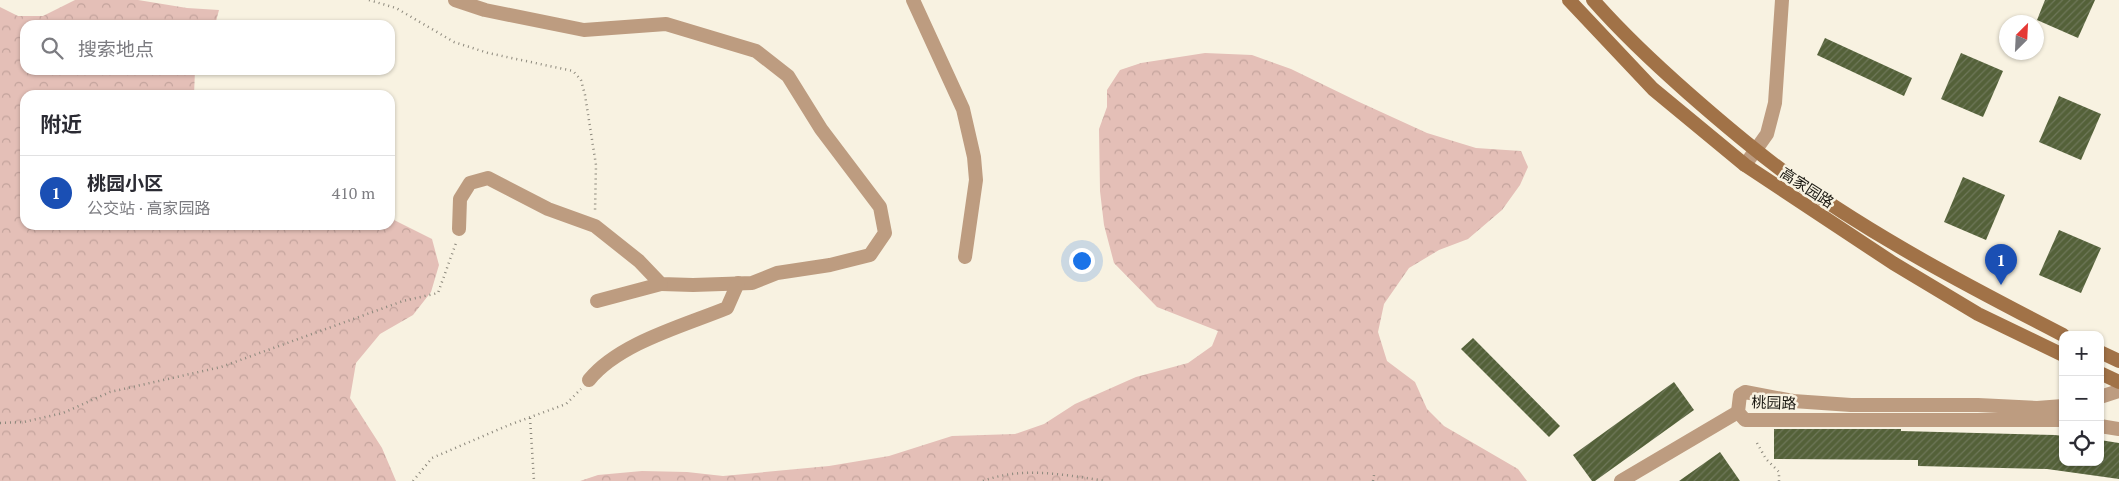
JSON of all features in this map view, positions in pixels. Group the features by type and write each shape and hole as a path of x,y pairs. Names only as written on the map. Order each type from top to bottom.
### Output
{"main road":[{"name":"高家园路","path":"1569,0 1653,89 1745,165 1893,263 1961,304 2059,353"},
{"name":"高家园路","path":"1593,0 1661,70 1755,150 1793,178 1887,239 1995,300 2059,333"},
{"path":"2104,354 2119,361"},
{"path":"2104,375 2119,382"}],"street":[{"path":"455,0 485,10 584,30 666,24 756,51 788,76 821,129 880,208 885,233 870,255 830,265 777,273 752,282 693,285 661,284 597,301"},
{"path":"913,0 963,109 974,157 976,180 964,257"},
{"path":"1745,165 1767,134 1775,103 1782,0"},
{"path":"459,229 460,199 470,183 488,178 548,209 596,226 639,261 661,284"},
{"path":"589,380 599,368 624,350 727,308 738,283"},
{"path":"2104,396 2119,391"},
{"name":"桃园路","path":"2059,406 2037,408 1978,405 1851,405 1792,401 1745,392 1740,395 1738,412 1745,420 2059,420"},
{"path":"1620,481 1738,412"},
{"path":"2104,427 2119,429"}],"path":[{"path":"369,0 396,8 454,42 488,53 573,71 581,80 594,156 596,226"},
{"path":"0,423 24,422 64,413 110,392 221,367 403,301 438,293 459,229"},
{"path":"413,481 432,458 566,404 589,380"},
{"path":"530,417 534,481"},
{"path":"1756,443 1766,459 1779,472 1779,481"},
{"path":"983,481 996,476 1046,472 1106,481"},
{"path":"1373,481 1374,475"}],"green space":[{"path":"75,0 138,0 187,8 219,10 216,20 20,20 20,75 195,75 194,90 20,90 20,230 395,230 395,220 432,239 439,265 431,292 413,315 380,334 356,363 350,398 382,448 396,481 0,481 0,7 18,16 43,16"},
{"path":"1205,53 1252,55 1291,69 1427,133 1476,148 1521,151 1528,167 1520,185 1502,210 1468,239 1439,250 1409,268 1384,304 1378,332 1387,361 1415,382 1427,409 1444,426 1518,469 1527,481 580,481 598,475 642,471 687,472 723,476 829,466 889,456 952,436 1015,434 1044,424 1075,404 1136,377 1188,363 1212,346 1218,331 1157,307 1114,263 1104,225 1100,191 1099,129 1107,107 1107,90 1120,70 1141,63"}],"building":[{"path":"2045,0 2095,0 2078,38 2044,23 2044,15 2039,15"},
{"path":"1825,38 1912,78 1904,96 1817,55"},
{"path":"1961,53 2003,71 1983,117 1941,99"},
{"path":"2059,96 2101,114 2081,160 2039,142"},
{"path":"1963,177 2005,195 1986,240 1944,222"},
{"path":"2059,230 2101,248 2081,293 2039,275"},
{"path":"1473,338 1560,426 1549,437 1461,349"},
{"path":"1674,382 1694,410 1595,481 1592,481 1573,455"},
{"path":"1774,429 1901,429 1901,431 2055,435 2059,436 2059,466 2104,466 2104,441 2119,443 2119,479 2047,469 1918,466 1918,460 1774,459"},
{"path":"1720,452 1740,481 1679,481"}],"place":[{"name":"桃园小区","path":"2001,285"}]}
